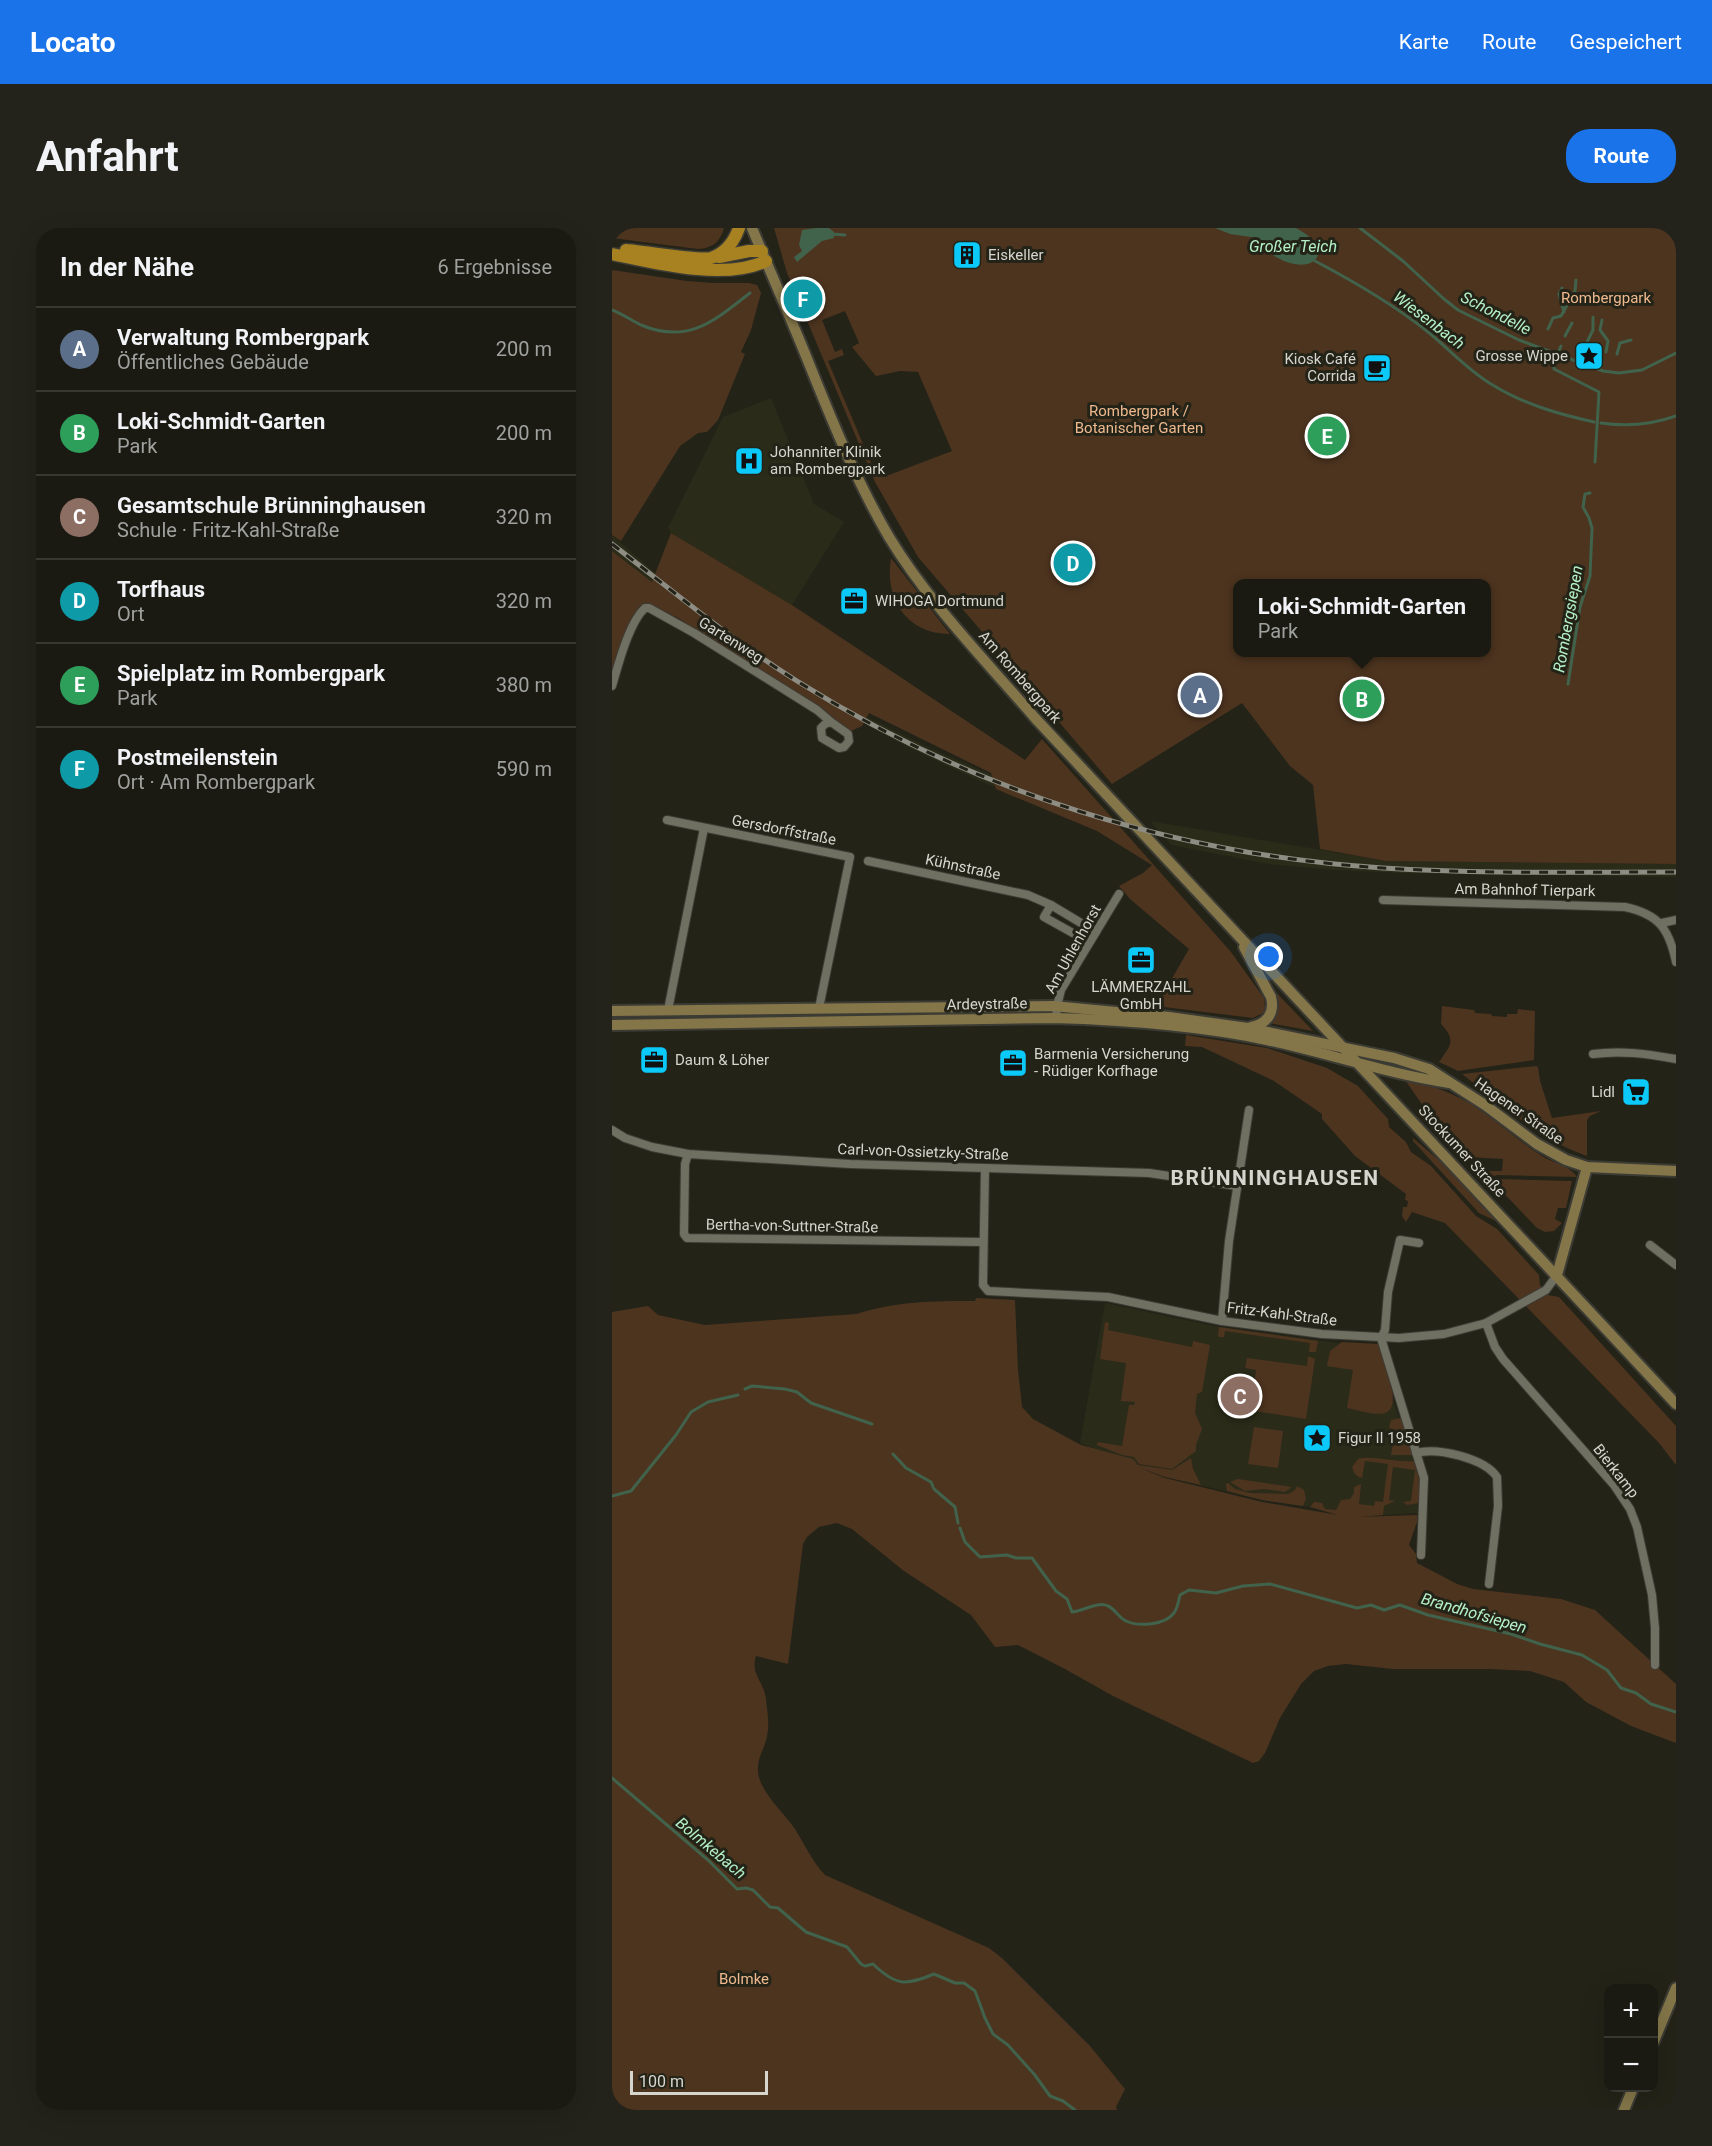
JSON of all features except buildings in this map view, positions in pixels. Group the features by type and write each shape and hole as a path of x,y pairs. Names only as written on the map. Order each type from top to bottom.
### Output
{"highway":[{"path":"709,258 727,248 739,228"},
{"path":"612,248 709,258 748,251 764,256"},
{"path":"612,254 655,263 711,270 741,269 764,256"}],"main road":[{"name":"Am Rombergpark","path":"752,228 834,428 863,490 910,568 967,640 1035,718 1345,1048"},
{"path":"1239,936 1273,1004 1272,1011 1264,1021 1248,1028"},
{"name":"Ardeystraße","path":"612,1011 1057,1006 1161,1016 1248,1028 1345,1048"},
{"name":"Ardeystraße","path":"612,1025 1056,1018 1168,1025 1235,1034 1359,1063"},
{"name":"Stockumer Straße","path":"1345,1048 1676,1404"},
{"name":"Hagener Straße","path":"1345,1048 1394,1058 1429,1069 1485,1105 1545,1149 1566,1160 1587,1167 1676,1171"},
{"name":"Hagener Straße","path":"1359,1063 1453,1084"},
{"path":"1557,1275 1587,1167"},
{"path":"1654,2038 1676,1988"},
{"path":"1624,2110 1631,2092"}],"street":[{"name":"Gartenweg","path":"612,686 627,640 641,611 645,608 655,610 747,665 817,710 831,722"},
{"name":"Gersdorffstraße","path":"668,820 850,857 819,1008"},
{"path":"668,1010 704,828"},
{"name":"Kühnstraße","path":"868,861 1028,895 1051,905 1096,932"},
{"name":"Am Uhlenhorst","path":"1056,1018 1061,990 1119,894"},
{"name":"Am Bahnhof Tierpark","path":"1383,900 1625,907 1647,913 1662,923"},
{"path":"1051,905 1044,917 1089,942"},
{"path":"1676,920 1662,923 1676,962"},
{"path":"1593,1054 1613,1051 1631,1052 1676,1059"},
{"path":"1222,1321 1228,1241 1249,1110"},
{"name":"Carl-von-Ossietzky-Straße","path":"612,1130 625,1138 652,1147 688,1154 850,1164 1149,1173 1237,1186"},
{"name":"Bertha-von-Suttner-Straße","path":"688,1154 685,1176 684,1234 687,1238 983,1242"},
{"path":"983,1242 985,1169"},
{"path":"1419,1243 1400,1240 1388,1292 1385,1330 1381,1338 1424,1478 1421,1554"},
{"name":"Fritz-Kahl-Straße","path":"983,1242 983,1285 988,1291 1108,1297 1222,1321 1322,1334 1381,1338 1444,1334 1486,1323 1546,1290 1557,1275"},
{"path":"1650,1245 1676,1263"},
{"name":"Bierkamp","path":"1486,1323 1495,1347 1503,1359 1614,1485 1630,1509 1637,1527 1652,1595 1655,1665"},
{"path":"1416,1453 1443,1451 1487,1466 1497,1477 1498,1506 1489,1584"}],"shaded area":[{"name":"Johanniter Klinik am Rombergpark","path":"771,398 814,504 844,522 792,605 671,533 668,528 723,417"},
{"path":"612,535 676,591 865,716 927,747 1008,782 1055,809 980,781 843,713 652,582 612,551"},
{"path":"1150,821 1386,861 1676,864 1676,877 1400,873 1268,864 1171,845"},
{"path":"1105,1303 1219,1327 1376,1348 1419,1478 1418,1513 1351,1517 1310,1507 1262,1500 1165,1477 1080,1443"}],"green space":[{"path":"612,228 724,228 715,243 698,249 612,238"},
{"name":"Rombergpark / Botanischer Garten","path":"774,228 1676,228 1676,864 1386,861 1320,849 1313,785 1290,766 1242,703 1112,784 918,557 875,482 787,273","holes":["845,311 859,343 852,347 876,376 900,371 918,372 952,451 889,475 874,470 828,361 844,355 842,349 835,352 822,320"]},
{"path":"612,270 687,281 749,283 757,285 761,293 751,330 741,352 745,354 718,420 707,432 698,433 680,446 621,541 612,535"},
{"path":"671,533 792,605 1025,760 1042,739 1231,952 1264,998 1263,1013 1253,1018 1156,1006 1189,949 1130,899 1119,886 1143,873 1152,865 1097,831 996,789 991,773 869,713 862,726 851,731 746,670 731,652 678,618 651,605 645,605 637,611 612,673 612,551 652,582"},
{"path":"891,558 950,634 921,628 901,611 891,587"},
{"path":"1270,986 1313,1031 1269,1023"},
{"path":"1442,1006 1507,1017 1507,1014 1517,1014 1518,1009 1535,1011 1534,1060 1458,1071 1439,1062 1450,1043 1449,1035 1441,1024"},
{"path":"1186,1035 1267,1048 1327,1068 1358,1086 1388,1119 1389,1127 1406,1142 1411,1152 1431,1166 1476,1216 1497,1229 1539,1275 1540,1285 1548,1295 1559,1297 1676,1426 1676,1465 1659,1443 1445,1223 1412,1212 1406,1222 1402,1216 1403,1207 1407,1207 1406,1194 1355,1156 1322,1119 1322,1114 1274,1081 1202,1047 1185,1046"},
{"path":"1536,1066 1552,1118 1601,1111 1587,1120 1587,1156 1537,1131 1462,1074"},
{"path":"1403,1077 1442,1090 1470,1103 1534,1151 1570,1170 1577,1177 1497,1175 1489,1178 1482,1171 1502,1171 1503,1159 1469,1157 1435,1123"},
{"path":"1413,1138 1441,1162 1500,1223 1479,1213 1413,1141"},
{"path":"1496,1179 1572,1181 1566,1208 1558,1208 1555,1219 1562,1223 1554,1231 1545,1232 1537,1228 1494,1183"},
{"name":"Bolmke","path":"976,1298 1015,1300 1022,1407 1033,1419 1081,1445 1133,1459 1138,1465 1172,1470 1191,1458 1193,1469 1201,1485 1165,1477 1138,1467 1165,1478 1262,1502 1338,1515 1310,1507 1314,1502 1322,1503 1325,1509 1336,1510 1341,1500 1350,1499 1354,1493 1354,1487 1361,1484 1359,1504 1374,1506 1375,1501 1383,1502 1388,1464 1365,1461 1362,1478 1355,1474 1352,1467 1358,1459 1414,1461 1421,1484 1419,1503 1407,1505 1403,1502 1411,1501 1415,1470 1393,1467 1389,1500 1395,1501 1384,1506 1383,1515 1358,1517 1417,1515 1417,1522 1409,1545 1416,1554 1417,1563 1457,1584 1473,1589 1561,1599 1595,1610 1676,1684 1676,1743 1631,1726 1586,1702 1564,1682 1530,1671 1393,1669 1346,1664 1328,1666 1314,1671 1301,1684 1280,1718 1265,1753 1259,1761 1253,1763 1113,1696 1018,1645 995,1647 971,1615 904,1571 852,1529 837,1523 819,1527 807,1537 803,1544 788,1664 756,1656 755,1668 765,1693 768,1717 767,1736 758,1766 759,1779 825,1875 989,1948 1003,1959 1090,2046 1125,2089 1116,2107 1117,2110 612,2110 612,1312 648,1306 658,1315 705,1325 856,1314 901,1304 975,1301"},
{"path":"1105,1322 1109,1323 1108,1330 1192,1347 1193,1341 1210,1345 1202,1392 1197,1394 1195,1413 1202,1429 1196,1451 1172,1469 1139,1464 1134,1457 1097,1445 1098,1442 1122,1446 1129,1405 1134,1405 1135,1402 1121,1401 1126,1363 1100,1359"},
{"path":"1219,1327 1318,1341 1316,1352 1309,1352 1310,1343 1225,1331 1224,1337 1219,1337"},
{"path":"1342,1342 1378,1344 1393,1392 1391,1409 1385,1413 1371,1413 1347,1408 1353,1370 1327,1366 1330,1351"},
{"path":"1308,1356 1315,1359 1306,1419 1255,1411 1258,1393 1253,1391 1256,1370 1245,1368 1247,1358 1307,1366"},
{"path":"1401,1418 1413,1455 1391,1455 1393,1444 1389,1443 1390,1436 1395,1436 1396,1430 1389,1428 1391,1420"},
{"path":"1254,1427 1283,1431 1278,1468 1248,1464"},
{"path":"1238,1479 1292,1487 1285,1492 1264,1489 1245,1491 1230,1482"},
{"path":"1228,1483 1235,1489 1250,1493 1288,1494 1297,1486 1304,1490 1306,1499 1303,1506 1262,1500 1227,1491 1226,1484"}],"water":[{"path":"829,228 834,232 834,238 822,241 797,262 794,257 802,251 799,245 802,230"},
{"name":"Großer Teich","path":"1215,228 1296,228 1310,238 1317,247 1318,255 1314,261 1294,264 1280,259 1265,249 1257,238 1230,234"}],"waterway":[{"name":"Schondelle","path":"1360,228 1403,261 1458,310 1519,340 1603,371 1619,373 1642,370 1676,353"},
{"name":"Schondelle","path":"831,234 845,235"},
{"name":"Wiesenbach","path":"1315,261 1359,285 1401,312 1474,372 1503,391 1541,408 1594,422"},
{"path":"1548,329 1553,318 1561,316 1575,291 1576,280"},
{"path":"1562,288 1559,294 1564,312"},
{"name":"Schondelle","path":"612,310 641,325 658,330 687,331 713,320 750,293"},
{"path":"1586,344 1593,330 1593,317"},
{"path":"1602,320 1600,330 1608,341 1606,352"},
{"path":"1565,336 1572,323"},
{"path":"1617,354 1620,343 1631,340"},
{"name":"Rombergsiepen","path":"1561,346 1554,362 1554,369 1599,392 1595,462"},
{"path":"1575,361 1581,353"},
{"path":"1600,369 1602,362"},
{"name":"Wiesenbach","path":"1601,423 1639,424 1676,416"},
{"name":"Rombergsiepen","path":"1568,684 1580,607 1590,576 1592,528 1583,507 1585,494 1590,493"},
{"name":"Brandhofsiepen","path":"745,1389 752,1386 797,1392 811,1403 872,1424"},
{"name":"Brandhofsiepen","path":"612,1496 631,1491 676,1435 691,1412 708,1402 738,1395"},
{"name":"Brandhofsiepen","path":"893,1454 906,1468 931,1482 934,1489 955,1507 958,1523"},
{"name":"Brandhofsiepen","path":"960,1528 965,1542 980,1557 1007,1555 1016,1558 1032,1558 1056,1591 1067,1599 1072,1612 1095,1605 1104,1605 1131,1623 1152,1624 1170,1617 1176,1609 1180,1595 1189,1590 1216,1593 1243,1586 1270,1584 1357,1608 1371,1605 1384,1610 1400,1605 1428,1615 1511,1634 1582,1655 1607,1670 1621,1688 1636,1693 1651,1704 1676,1712"},
{"name":"Bolmkebach","path":"612,1778 708,1860 737,1889 753,1890 770,1907 778,1908 806,1932 847,1947 861,1964 865,1966 873,1964 895,1980 916,1981 934,1974 955,1983 964,1983 975,1991 993,2034 1008,2045 1050,2096 1063,2101 1075,2110"}],"railway":[{"path":"612,544 749,649 797,681 864,720 933,755 1005,785 1078,811 1153,832 1229,849 1306,861 1383,868 1456,871 1676,872"}],"place":[{"name":"Eiskeller","path":"967,255"},
{"name":"Postmeilenstein","path":"803,299"},
{"name":"Grosse Wippe","path":"1589,356"},
{"name":"Kiosk Café Corrida","path":"1377,368"},
{"name":"Spielplatz im Rombergpark","path":"1327,436"},
{"name":"Johanniter Klinik am Rombergpark","path":"749,461"},
{"name":"Torfhaus","path":"1073,563"},
{"name":"WIHOGA Dortmund","path":"854,601"},
{"name":"Verwaltung Rombergpark","path":"1200,695"},
{"name":"Loki-Schmidt-Garten","path":"1362,699"},
{"name":"LÄMMERZAHL GmbH","path":"1141,960"},
{"name":"Daum & Löher","path":"654,1060"},
{"name":"Barmenia Versicherung - Rüdiger Korfhage","path":"1013,1063"},
{"name":"Lidl","path":"1636,1092"},
{"name":"Gesamtschule Brünninghausen","path":"1240,1396"},
{"name":"Figur II 1958","path":"1317,1438"}],"district":[{"name":"BRÜNNINGHAUSEN","path":"1275,1178"}],"park label":[{"name":"Rombergpark","path":"1606,298"}]}
